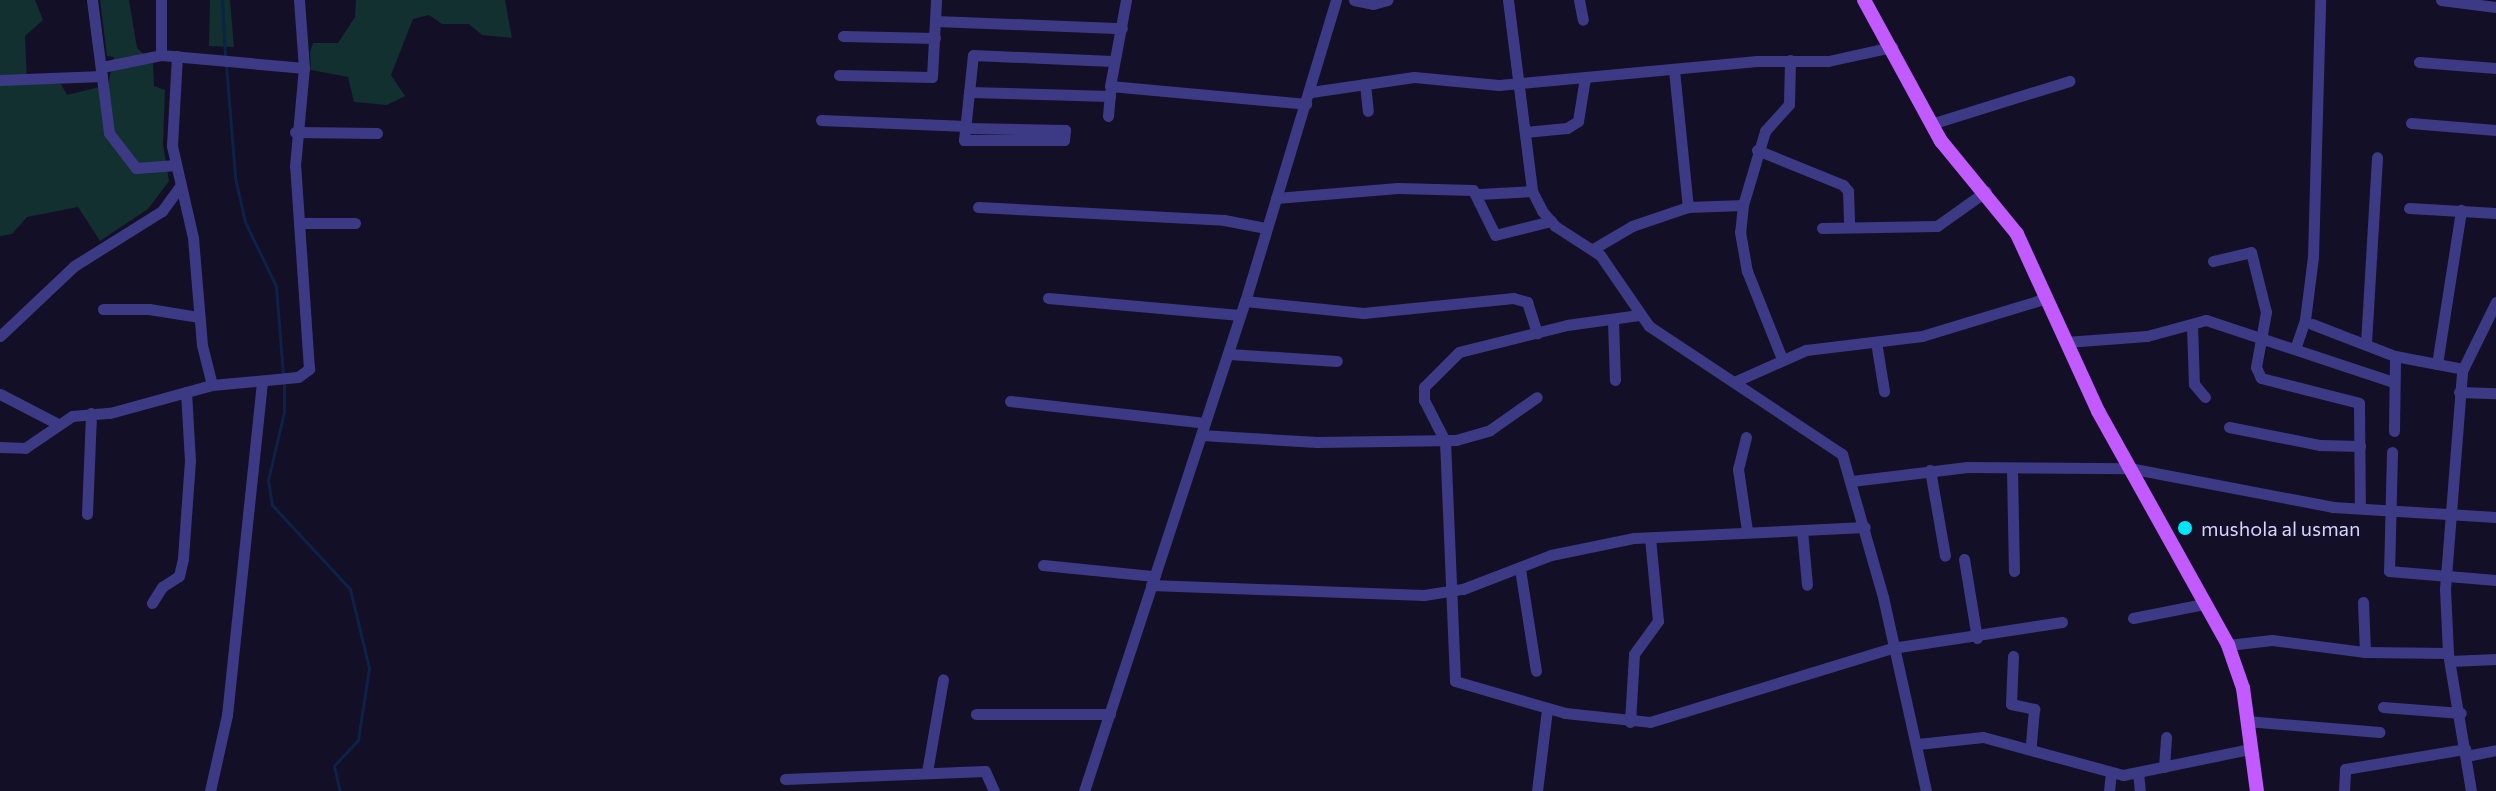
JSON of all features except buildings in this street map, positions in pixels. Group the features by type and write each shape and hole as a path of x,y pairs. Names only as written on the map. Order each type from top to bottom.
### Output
{"main road":[{"path":"1864,0 1931,124 2017,234 2044,299 2129,468 2228,645 2238,668 2257,791"}],"street":[{"path":"92,0 102,71 104,118 129,162 141,171 176,165"},
{"path":"161,0 161,55"},
{"path":"0,447 25,448 58,424 91,413 110,413 212,385 298,377 309,363 295,132 304,68 299,0"},
{"path":"839,75 930,78 935,72 936,0"},
{"path":"1108,116 1112,61 1126,0"},
{"path":"1084,791 1229,354 1309,98 1336,0"},
{"path":"1354,0 1373,4 1387,0"},
{"path":"1508,0 1532,191 1551,221 1593,249 1639,315 1840,451 1865,527 1892,648 1918,744 1926,791"},
{"path":"1579,0 1583,20"},
{"path":"2295,349 2305,320 2313,257 2320,0"},
{"path":"2441,0 2496,7"},
{"path":"936,21 1122,28"},
{"path":"843,36 935,38"},
{"path":"969,92 1110,91 1309,98 1365,84 1414,77 1518,83 1790,60 1828,61 1892,47"},
{"path":"0,80 102,71 161,55 304,68"},
{"path":"821,120 966,127 1065,130 1064,140 964,140 966,127 973,55 1112,61"},
{"path":"177,56 172,120 176,165 193,238 199,317 212,385"},
{"path":"1782,359 1747,271 1740,232 1743,205 1757,150 1765,131 1789,104 1790,60"},
{"path":"2419,62 2496,68"},
{"path":"1674,70 1688,207"},
{"path":"1525,132 1567,128 1578,121 1585,78"},
{"path":"1931,124 2069,81"},
{"path":"1365,84 1368,111"},
{"path":"2411,123 2496,130"},
{"path":"295,132 377,133"},
{"path":"1757,150 1843,185 1849,226"},
{"path":"2366,343 2377,157"},
{"path":"0,336 74,266 162,211 180,186"},
{"path":"1276,198 1398,188 1479,194 1532,191"},
{"path":"1822,228 1937,226 1986,191"},
{"path":"1479,194 1495,235 1551,221"},
{"path":"1593,249 1632,226 1688,207 1743,205"},
{"path":"978,207 1224,220 1266,228"},
{"path":"2409,208 2496,213"},
{"path":"2437,364 2461,210"},
{"path":"299,223 355,223"},
{"path":"2213,261 2251,252 2266,312 2256,372 2263,380 2359,403 2360,508"},
{"path":"1048,298 1239,315"},
{"path":"1245,301 1363,313 1513,298 1527,302 1537,333"},
{"path":"1734,382 1782,359 1823,346 1922,336 2044,299"},
{"path":"2455,791 2471,790 2461,713 2449,657 2447,577 2459,392 2463,369 2490,327 2496,302"},
{"path":"103,309 149,309 199,317"},
{"path":"1639,315 1537,333 1459,352 1427,383 1424,400 1445,441 1452,592 1452,677 1547,709 1630,722 1668,720 1892,648 1977,638 2062,622"},
{"path":"2066,342 2120,340 2206,320 2394,382"},
{"path":"1613,321 1615,380"},
{"path":"2312,324 2395,356 2463,369"},
{"path":"2192,325 2194,384 2205,397"},
{"path":"1876,342 1884,391"},
{"path":"1229,354 1337,361"},
{"path":"2394,431 2395,356"},
{"path":"210,791 227,715 262,381"},
{"path":"152,603 162,587 179,576 183,558 190,461 186,392"},
{"path":"2459,392 2496,393"},
{"path":"0,394 58,424"},
{"path":"1010,401 1203,429 1445,441 1483,434 1537,397"},
{"path":"87,514 91,413"},
{"path":"2229,427 2320,445 2360,446"},
{"path":"1746,437 1738,469 1747,531"},
{"path":"2392,452 2394,511 2389,571 2496,580"},
{"path":"1852,481 1930,470 2129,468 2252,495 2360,508 2496,517"},
{"path":"2012,469 2014,571"},
{"path":"1930,470 1945,556"},
{"path":"1043,565 1153,581 1363,596 1452,592 1570,550 1650,538 1865,527"},
{"path":"1802,530 1807,585"},
{"path":"1630,722 1634,654 1658,621 1650,538"},
{"path":"1964,559 1977,638"},
{"path":"1520,569 1536,671"},
{"path":"2363,602 2365,652"},
{"path":"2133,618 2204,604"},
{"path":"2228,645 2272,640 2365,652 2496,659"},
{"path":"2013,656 2011,704 2034,709 2031,746"},
{"path":"927,772 943,679"},
{"path":"2383,707 2461,713"},
{"path":"1537,791 1547,709"},
{"path":"976,714 1110,714"},
{"path":"2246,721 2380,732"},
{"path":"1918,744 1973,737 2031,746 2111,773 2138,773 2250,749"},
{"path":"2164,767 2166,737"},
{"path":"2344,791 2345,769 2496,750"},
{"path":"785,779 988,772 994,791"},
{"path":"2109,791 2111,773"},
{"path":"2138,773 2140,791"}],"green space":[{"path":"0,0 35,0 43,20 25,36 27,83 61,84 67,95 108,85 114,57 107,56 100,0 129,0 137,48 153,63 154,86 165,90 163,144 169,181 148,209 100,241 78,207 27,217 12,234 0,236"},
{"path":"210,0 230,0 234,47 209,46"},
{"path":"356,0 505,0 512,38 482,35 469,24 442,24 429,15 413,19 391,75 405,96 387,105 354,102 348,77 311,70 310,52 313,43 338,43 355,17"}],"waterway":[{"path":"222,0 225,56"},
{"path":"226,64 235,177 245,222 276,286 283,375"},
{"path":"284,382 284,412 268,480 272,505 350,589 369,668 358,740 334,766 340,791"}],"place":[{"name":"mushola al usman","path":"2185,528"}]}
